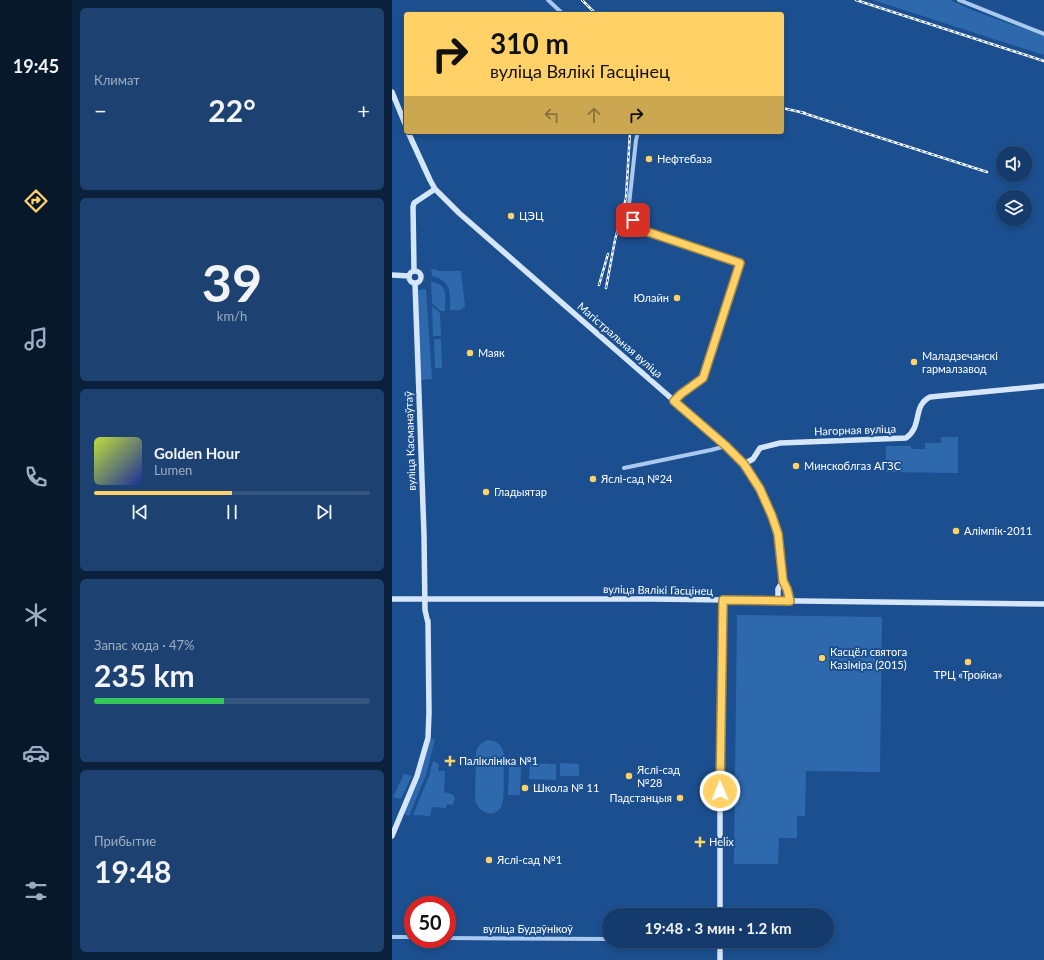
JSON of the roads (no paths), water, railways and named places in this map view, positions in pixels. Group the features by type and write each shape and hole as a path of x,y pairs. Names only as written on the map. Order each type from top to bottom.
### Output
{"main road":[{"path":"392,92 403,111"},
{"name":"Магістральная вуліца","path":"409,134 427,175 435,189 465,218 726,446 744,464 760,489 772,516 779,539 783,581"},
{"path":"409,276 414,270 414,203 435,189"},
{"path":"409,276 410,281 415,283 420,281 422,277 419,272 414,270"},
{"path":"392,275 409,276"},
{"name":"вуліца Касманаўтаў","path":"392,836 417,776 428,738 428,623 425,610 426,599 415,283"},
{"name":"Нагорная вуліца","path":"744,464 752,459 760,448 780,443 906,438 915,428 922,403 930,397 1044,386"},
{"path":"778,600 778,589 783,581"},
{"path":"783,581 790,601"},
{"name":"вуліца Вялікі Гасцінец","path":"392,599 778,600 1044,604"},
{"path":"720,908 720,768 723,600"},
{"path":"720,948 720,960"}],"street":[{"path":"548,0 562,12"},
{"path":"959,0 970,2 1044,34"},
{"path":"638,134 628,214 639,226 648,232 740,263 703,378 674,401"},
{"path":"624,468 726,446"},
{"path":"392,937 404,937"},
{"name":"вуліца Будаўнікоў","path":"456,938 602,939"}],"railway":[{"path":"582,0 594,12"},
{"path":"856,0 1044,61"},
{"path":"784,108 805,113"},
{"path":"800,112 987,172"},
{"path":"606,288 615,240 626,198 630,134"},
{"path":"599,285 608,254"}],"place":[{"name":"Нефтебаза","path":"649,159"},
{"name":"ЦЭЦ","path":"511,216"},
{"name":"Юлайн","path":"677,298"},
{"name":"Маяк","path":"470,353"},
{"name":"Маладзечанскі гармалзавод","path":"914,362"},
{"name":"Минскоблгаз АГЗС","path":"796,466"},
{"name":"Яслі-сад №24","path":"593,479"},
{"name":"Гладыятар","path":"486,492"},
{"name":"Алімпік-2011","path":"956,531"},
{"name":"Касцёл святога Казіміра (2015)","path":"822,658"},
{"name":"ТРЦ «Тройка»","path":"968,662"},
{"name":"Паліклініка №1","path":"450,761"},
{"name":"Яслі-сад №28","path":"629,776"},
{"name":"Школа № 11","path":"525,788"},
{"name":"Падстанцыя","path":"680,798"},
{"name":"Helix","path":"700,842"},
{"name":"Яслі-сад №1","path":"489,860"}]}
